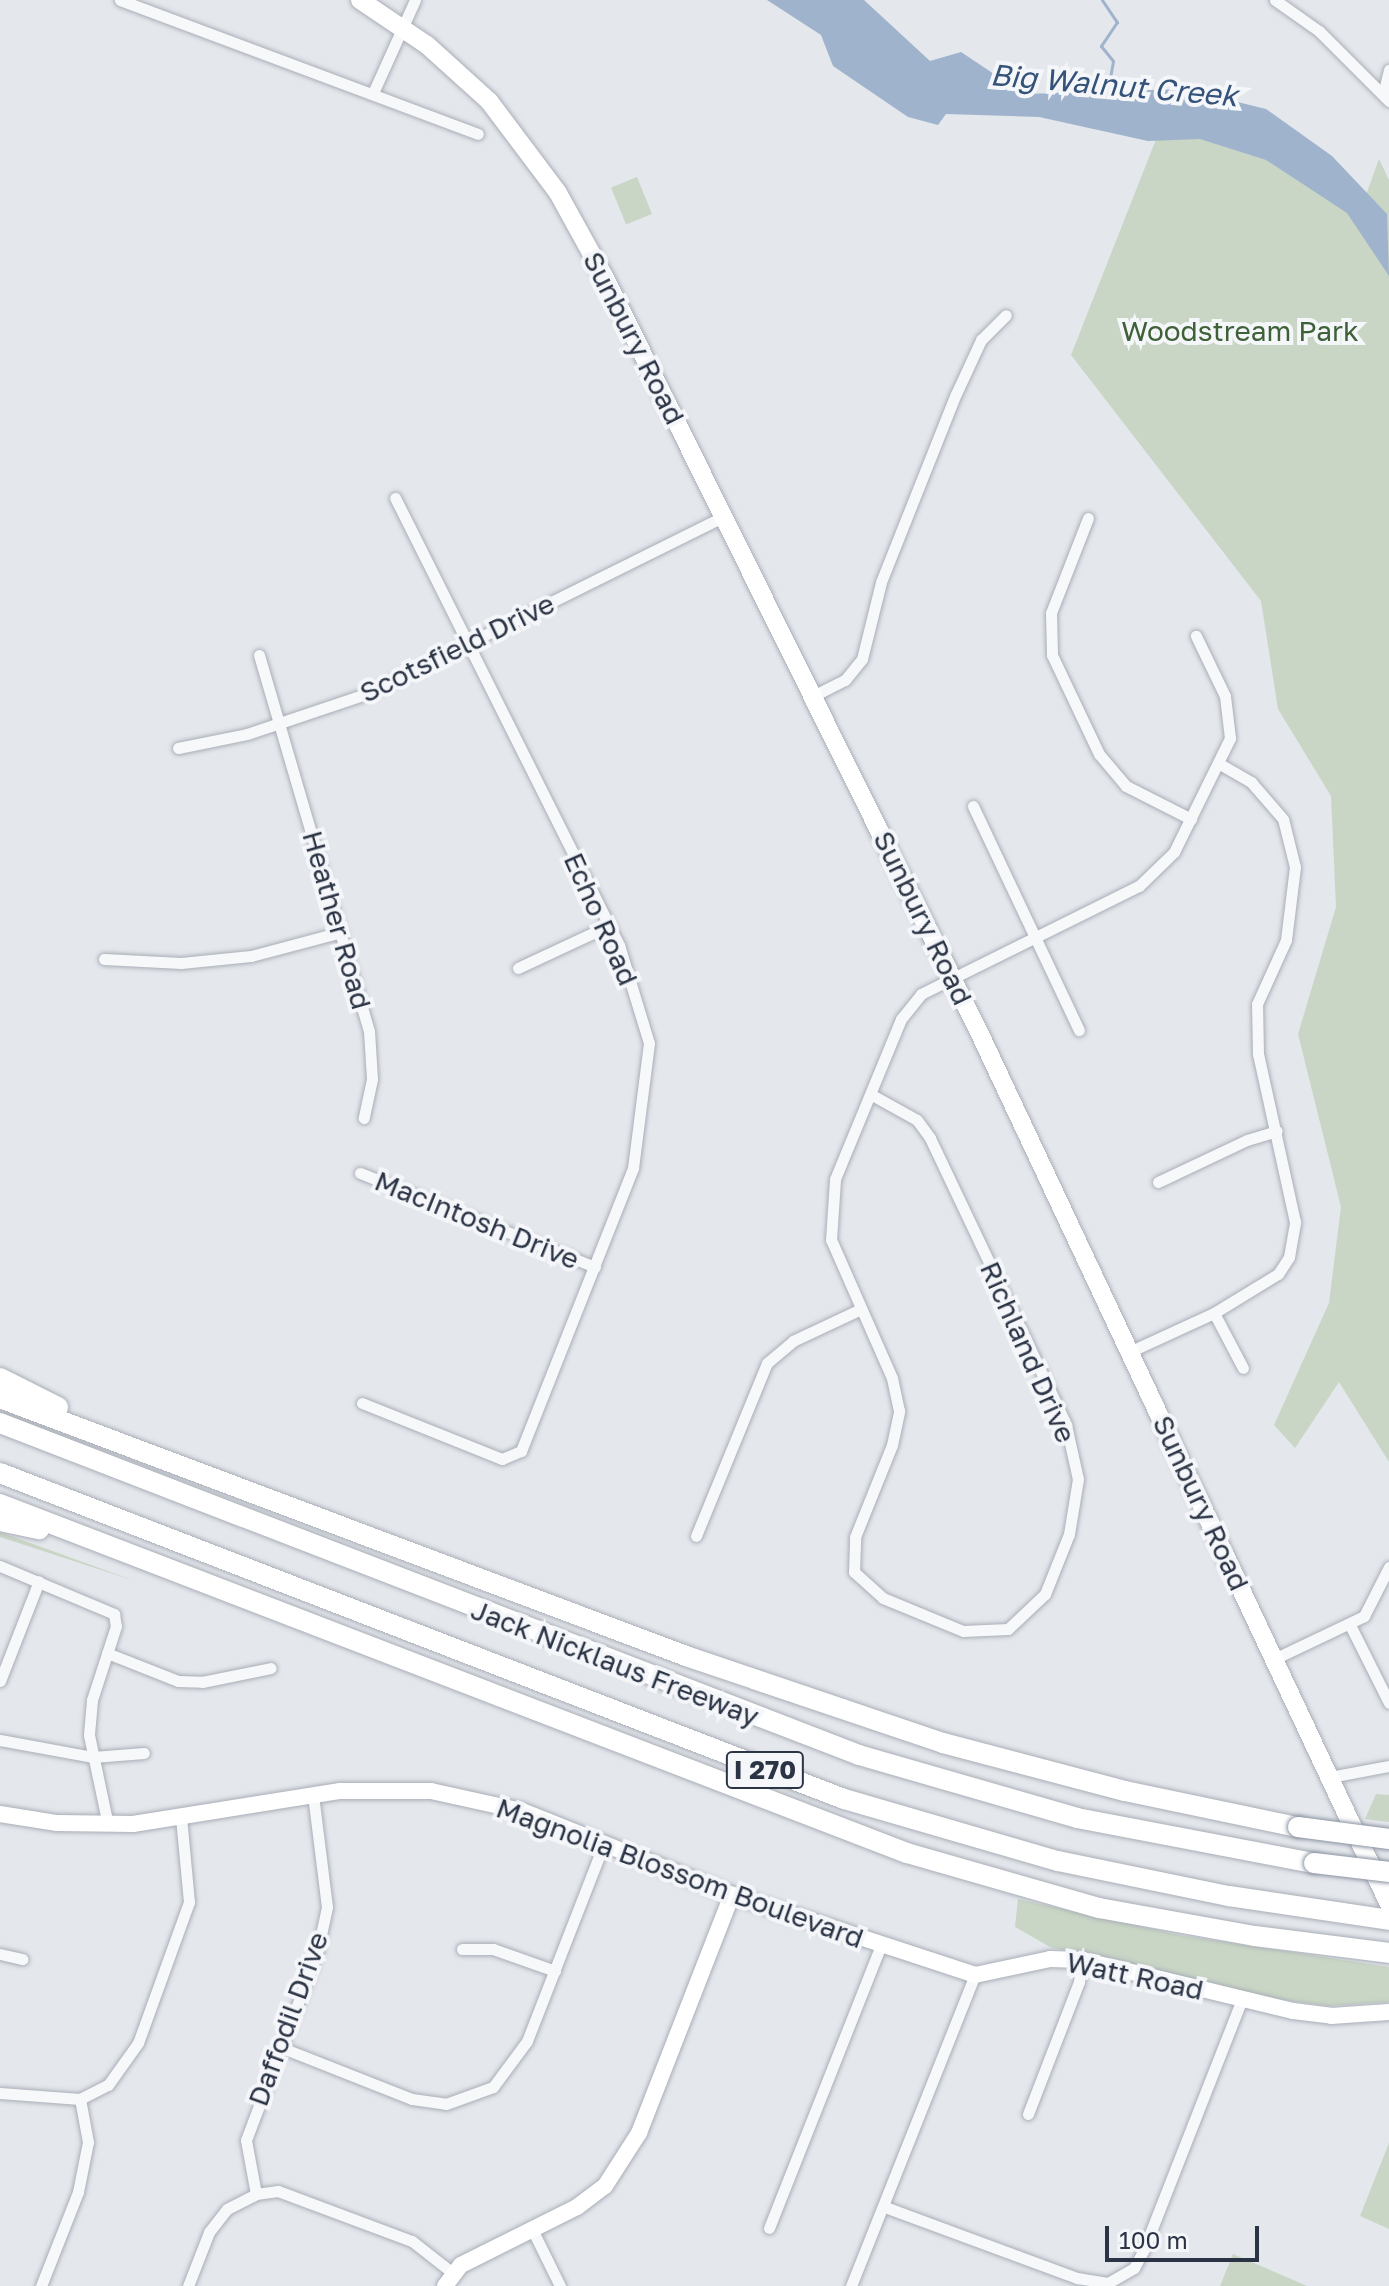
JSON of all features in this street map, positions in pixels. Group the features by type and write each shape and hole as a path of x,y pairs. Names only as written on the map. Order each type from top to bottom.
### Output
{"highway":[{"path":"0,1378 289,1506"},
{"path":"0,1398 673,1651 943,1743 1125,1791 1298,1827 1389,1839"},
{"name":"Jack Nicklaus Freeway","path":"0,1423 859,1755 1077,1818 1314,1863 1389,1872"},
{"name":"Jack Nicklaus Freeway","path":"0,1473 844,1799 1058,1861 1334,1913 1389,1920"},
{"path":"0,1504 907,1853 1099,1908 1353,1950 1389,1953"},
{"path":"0,1521 67,1532"}],"main road":[{"name":"Sunbury Road","path":"360,0 405,28 489,101 558,193 815,695 1389,1904"}],"street":[{"path":"120,0 478,134"},
{"path":"373,93 405,28 415,0"},
{"path":"1275,0 1319,31 1386,97"},
{"path":"1386,97 1389,70"},
{"path":"815,695 845,680 862,659 881,582 956,394 981,340 1006,315"},
{"name":"Echo Road","path":"362,1403 493,1456 512,1457 527,1442 633,1168 649,1043 608,926 395,498"},
{"name":"Scotsfield Drive","path":"178,748 279,724 366,694 725,516"},
{"path":"1088,518 1051,613 1052,655 1099,754 1126,786 1191,819"},
{"path":"696,1536 767,1363 793,1341 859,1310 831,1240 835,1179 901,1019 921,994 1139,886 1174,852 1221,765 1231,724 1225,696 1196,636"},
{"name":"Heather Road","path":"259,655 369,1031 372,1079 364,1118"},
{"path":"1129,1352 1214,1313 1270,1280 1289,1257 1295,1222 1258,1054 1257,1004 1286,940 1295,867 1283,819 1251,782 1221,765"},
{"path":"973,806 1079,1030"},
{"path":"518,968 608,926"},
{"path":"104,959 181,963 251,956 341,932"},
{"name":"Richland Drive","path":"859,1310 892,1378 899,1411 892,1445 855,1537 854,1572 883,1598 963,1631 1008,1629 1045,1594 1069,1534 1078,1479 1066,1425 930,1138 917,1120 872,1095"},
{"path":"1158,1182 1247,1140 1277,1131"},
{"name":"MacIntosh Drive","path":"360,1173 595,1267"},
{"path":"1214,1313 1243,1368"},
{"path":"0,1566 110,1609 116,1626 92,1700 89,1735 108,1825"},
{"path":"1274,1659 1350,1625 1369,1609 1389,1567"},
{"path":"0,1681 39,1581"},
{"path":"1350,1625 1389,1703"},
{"path":"107,1653 178,1681 202,1682 271,1668"},
{"path":"0,1740 93,1757 144,1753"},
{"path":"1330,1777 1389,1766"},
{"name":"Magnolia Blossom Boulevard","path":"0,1814 108,1825 181,1818 313,1795 431,1791 522,1811 732,1895 819,1920 881,1945 975,1975"},
{"name":"Daffodil Drive","path":"256,2194 246,2140 317,1953 327,1907 313,1795"},
{"path":"0,2093 80,2099 108,2085 138,2043 189,1902 181,1818"},
{"path":"280,2047 412,2099 446,2104 493,2087 514,2066 555,1971 604,1843"},
{"path":"188,2286 209,2232 227,2209 256,2194 278,2191 300,2196 412,2241 449,2280 496,2244 532,2229 605,2186 639,2133 732,1895"},
{"path":"769,2228 881,1945"},
{"path":"462,1949 493,1949 555,1971"},
{"path":"0,1954 22,1959"},
{"name":"Watt Road","path":"975,1975 1050,1959 1082,1960 1242,1999 1331,2016 1389,2012"},
{"path":"1028,2114 1079,1982 1082,1960"},
{"path":"851,2286 975,1975"},
{"path":"885,2207 1077,2278 1108,2285 1134,2268 1144,2249 1242,1999"},
{"path":"41,2286 78,2192 88,2142 80,2099"},
{"path":"532,2229 560,2286"}],"green space":[{"name":"Woodstream Park","path":"1166,114 1248,125 1362,206 1379,159 1389,180 1389,1462 1339,1382 1295,1448 1274,1425 1329,1303 1341,1207 1298,1034 1336,907 1331,796 1278,709 1261,601 1071,355"},
{"path":"637,177 652,214 626,225 611,187"},
{"path":"0,1532 135,1581 0,1537"},
{"path":"1376,1794 1389,1795 1389,1822 1365,1819"},
{"path":"1018,1899 1179,1935 1389,1967 1389,2002 1329,2006 1277,1999 1050,1947 1015,1927"},
{"path":"1389,2143 1389,2229 1360,2216"},
{"path":"1233,2254 1307,2286 1220,2286"}],"water":[{"path":"767,0 864,0 930,61 961,52 1024,94 1185,89 1266,109 1332,156 1387,214 1389,276 1347,213 1266,160 1200,139 1148,141 1039,117 946,114 938,125 908,117 833,66 821,35"}],"waterway":[{"name":"Big Walnut Creek","path":"1102,0 1117,22 1101,46 1113,61 1107,94"}]}
